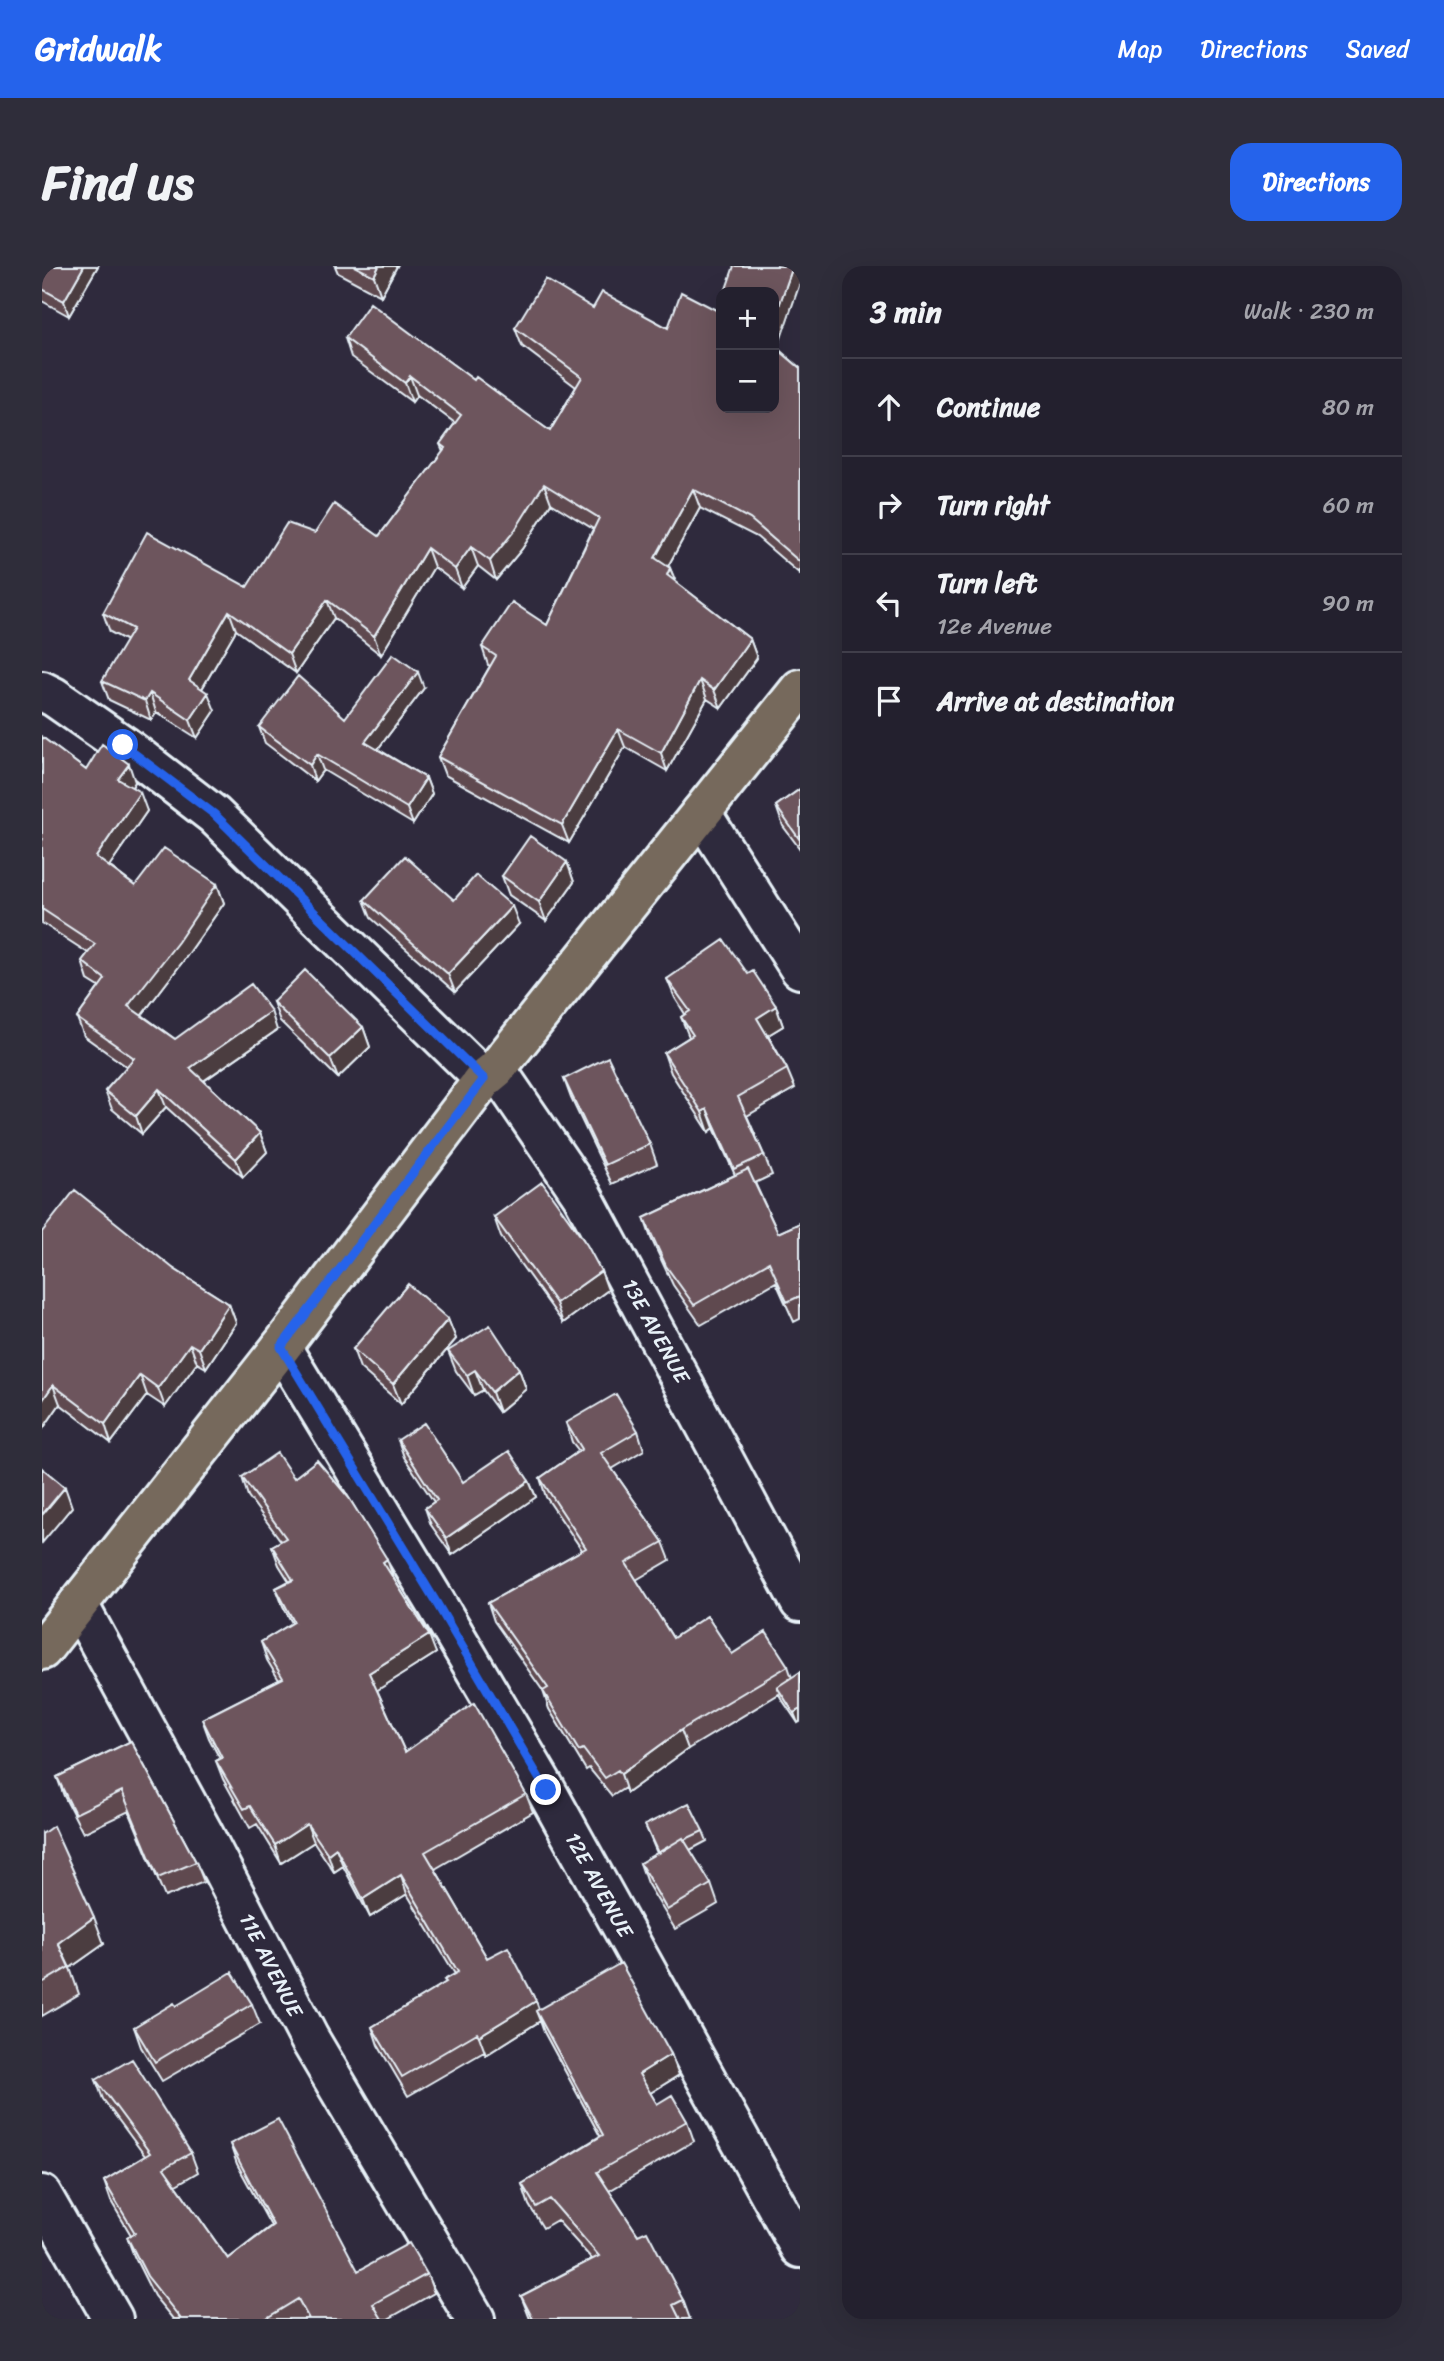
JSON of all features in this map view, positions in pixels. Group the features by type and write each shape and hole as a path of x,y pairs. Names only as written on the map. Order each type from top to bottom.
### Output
{"main road":[{"path":"42,1650 281,1347 490,1074 800,690"}],"street":[{"name":"13E AVENUE","path":"42,691 123,745 214,814 490,1074 582,1195 800,1602"},
{"path":"701,813 800,969"},
{"name":"12E AVENUE","path":"281,1347 436,1602 546,1790 800,2248"},
{"name":"11E AVENUE","path":"78,1604 202,1831 309,2038 475,2319"},
{"path":"42,2195 113,2319"}],"building":[{"path":"42,266 84,266 64,301 42,289"},
{"path":"354,266 379,266 374,276"},
{"path":"734,266 793,266 779,306 779,287 727,287"},
{"path":"545,279 593,308 602,292 668,328 681,292 716,310 716,413 779,413 779,350 800,368 800,562 750,519 693,489 655,558 670,568 667,575 750,639 714,690 700,680 661,753 618,729 562,825 438,757 496,656 482,647 512,602 547,625 599,518 544,484 515,530 490,561 471,547 455,569 427,548 374,636 327,600 289,654 229,611 189,680 208,693 190,720 150,693 145,701 102,681 133,629 103,613 147,532 247,587 287,523 315,533 334,504 379,536 445,448 440,444 461,415 410,376 405,383 345,338 370,303 474,380 476,377 550,431 582,377 515,328"},
{"path":"393,654 418,672 365,742 426,778 407,808 317,754 310,765 259,727 298,676 345,718"},
{"path":"42,737 86,770 102,744 129,764 118,779 140,792 96,857 135,886 164,848 217,884 178,942 128,1006 175,1039 251,984 271,1011 190,1068 260,1133 236,1159 159,1089 136,1116 105,1091 134,1058 77,1018 105,979 82,961 95,944 42,909"},
{"path":"800,789 800,840 776,806"},
{"path":"530,836 567,862 539,902 502,876"},
{"path":"405,856 454,900 476,875 512,906 448,974 364,900"},
{"path":"724,940 748,974 753,971 776,1006 757,1018 787,1069 738,1097 764,1155 734,1169 707,1109 702,1112 664,1053 693,1035 681,1017 690,1011 667,979"},
{"path":"305,970 363,1027 330,1058 273,1002"},
{"path":"608,1057 650,1144 605,1165 564,1079"},
{"path":"748,1169 778,1233 800,1223 800,1296 787,1302 769,1262 694,1305 666,1266 644,1218"},
{"path":"542,1182 587,1245 601,1271 556,1303 494,1217"},
{"path":"75,1190 174,1269 229,1304 199,1349 190,1344 158,1388 140,1375 105,1424 53,1385 42,1401 42,1232"},
{"path":"408,1284 448,1319 393,1384 353,1349"},
{"path":"490,1325 519,1369 492,1392 475,1370 467,1375 448,1351"},
{"path":"616,1394 638,1431 601,1453 663,1542 626,1563 673,1638 707,1616 732,1654 766,1632 788,1666 681,1730 621,1774 618,1770 605,1778 583,1749 579,1751 543,1691 548,1688 488,1603 586,1548 540,1478 582,1449 566,1423"},
{"path":"424,1423 463,1482 509,1451 529,1481 446,1538 425,1508 437,1500 398,1440"},
{"path":"277,1453 294,1478 317,1460 349,1498 387,1559 383,1562 429,1635 369,1673 405,1752 474,1703 526,1794 425,1852 487,1958 508,1947 536,2001 479,2036 477,2033 402,2077 372,2027 458,1972 401,1875 363,1899 336,1848 328,1854 307,1824 275,1845 250,1806 244,1809 216,1761 222,1758 202,1719 283,1678 261,1642 294,1622 276,1588 293,1580 272,1546 286,1538 242,1477"},
{"path":"42,1468 65,1487 42,1515"},
{"path":"800,1672 800,1709 794,1713 777,1687"},
{"path":"131,1741 196,1862 158,1878 122,1791 75,1814 57,1777"},
{"path":"689,1803 703,1831 684,1840 683,1838 658,1853 645,1825"},
{"path":"53,1826 94,1917 58,1943 69,1967 42,1983 42,1834"},
{"path":"683,1838 711,1884 667,1910 640,1863"},
{"path":"621,1963 671,2054 639,2074 657,2104 672,2095 687,2121 597,2172 638,2235 647,2231 683,2300 673,2305 680,2319 533,2319 521,2296 599,2256 550,2199 536,2207 522,2184 603,2135 536,2011"},
{"path":"232,1972 252,2004 155,2062 134,2027 174,2003 176,2006"},
{"path":"132,2059 191,2153 164,2168 228,2259 273,2225 230,2144 278,2119 358,2271 409,2243 427,2274 373,2304 382,2319 309,2319 298,2299 265,2319 181,2319 147,2276 127,2237 135,2233 104,2181 150,2153 96,2080"}],"route":[{"path":"123,745 214,814 484,1079 281,1347 436,1602 546,1790"}]}
